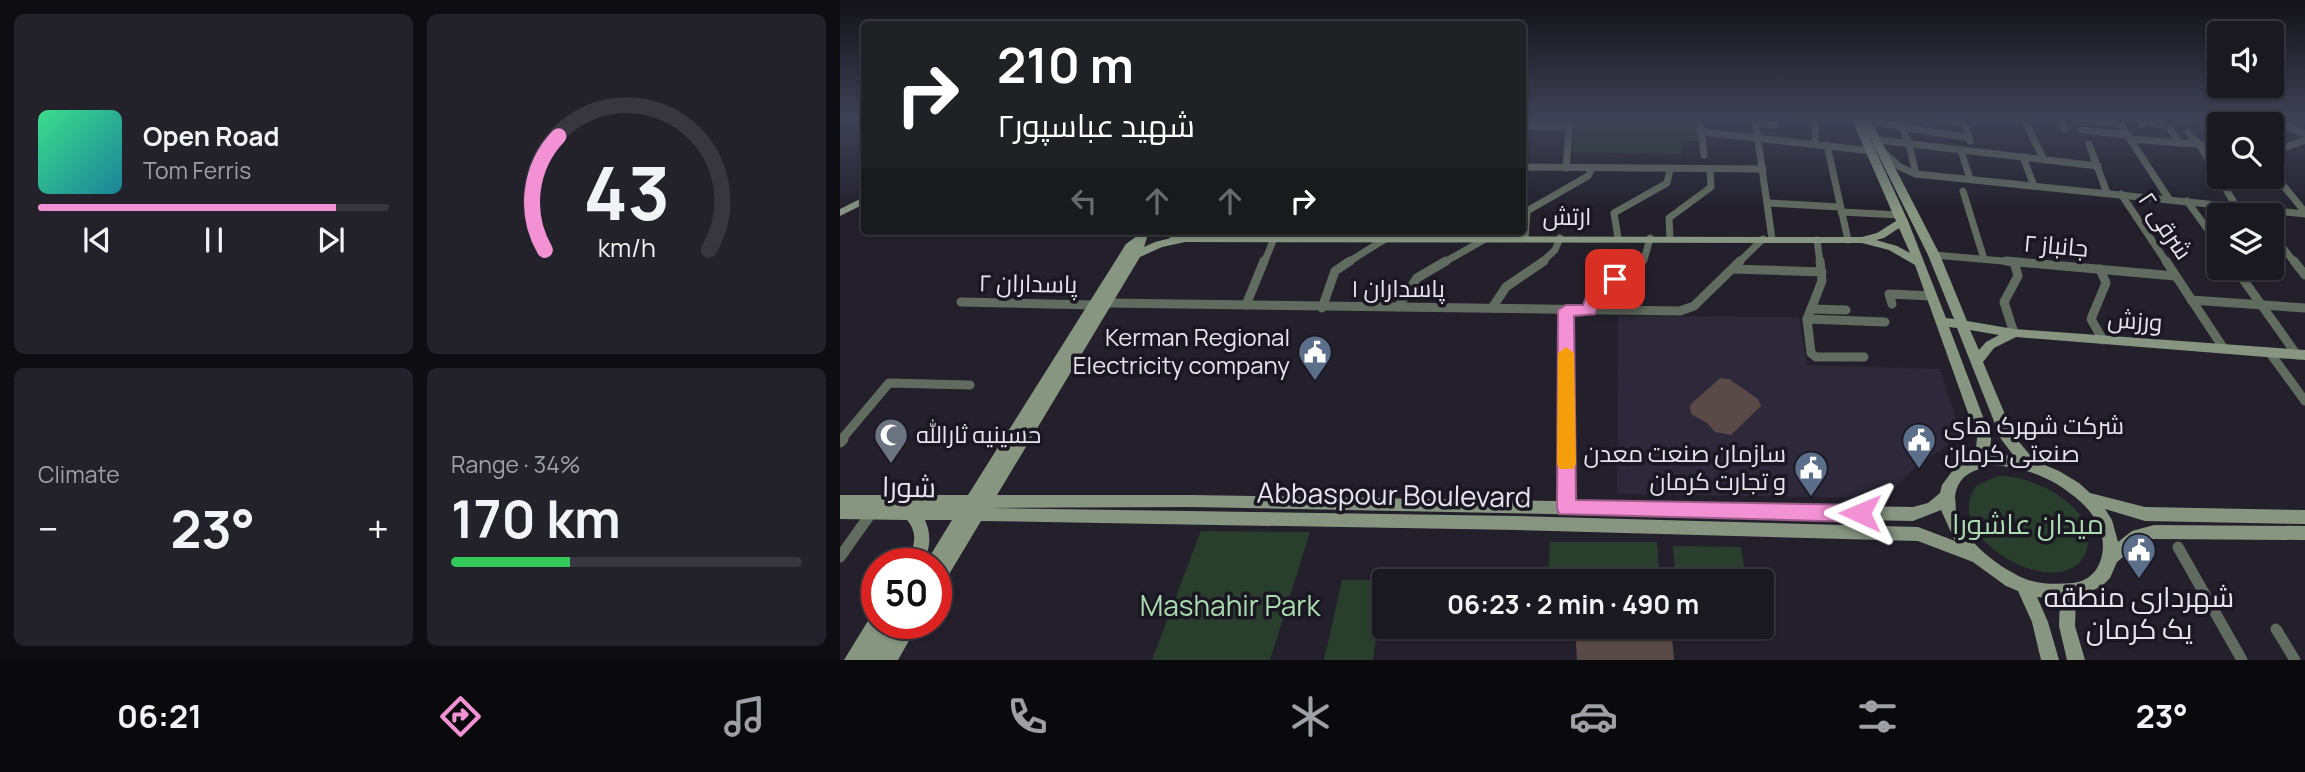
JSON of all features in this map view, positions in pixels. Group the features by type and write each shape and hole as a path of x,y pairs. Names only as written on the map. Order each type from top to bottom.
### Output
{"main road":[{"path":"1879,150 1934,254 2008,439 2029,464"},
{"path":"1879,150 1901,218 1984,438 1982,461"},
{"path":"840,213 861,202"},
{"name":"ارتش","path":"1445,235 1487,238 1862,240 1880,236 1901,218"},
{"path":"952,552 975,508 1100,304 1131,244 1142,235"},
{"path":"1100,304 1136,255 1143,235"},
{"path":"1172,235 1185,239"},
{"name":"ارتش","path":"1185,239 1257,235"},
{"name":"ارتش","path":"1350,235 1385,239 1422,235"},
{"path":"1136,255 1158,244 1185,239"},
{"path":"1862,240 1893,248 1920,263"},
{"path":"1940,321 1962,325"},
{"name":"ورزش","path":"1962,325 2014,333 2301,355"},
{"path":"1977,361 1990,345 2014,333"},
{"path":"2110,557 2107,531 2085,498 2059,477 2029,464 2000,459 1967,466 1956,476 1948,496 1955,529 1974,555 2002,576 2047,592 2087,588 2100,578 2110,557 2137,536 2154,532 2305,533"},
{"name":"Abbaspour Boulevard","path":"975,508 1185,517 1517,515 1566,508 1913,514 1933,508 1948,496"},
{"path":"2085,498 2145,514 2305,517"},
{"name":"شورا","path":"840,501 975,508"},
{"path":"1185,517 1191,501"},
{"name":"Abbaspour Boulevard","path":"975,508 1191,501 1517,515 1918,534 1974,555"},
{"path":"945,548 975,508"},
{"name":"شورا","path":"840,512 911,513 975,508"},
{"path":"911,513 918,520 923,539 922,548"},
{"path":"2024,586 2040,622 2050,660"},
{"path":"2068,592 2067,626 2076,660"},
{"path":"853,660 866,639"},
{"path":"872,660 885,639"},
{"path":"888,660 901,639"}],"street":[{"path":"1566,168 1567,150"},
{"path":"1703,150 1704,155"},
{"path":"1733,270 1768,239 1769,203 1760,150"},
{"path":"1828,150 1848,240"},
{"path":"1880,150 1900,166 1916,174 2207,203"},
{"path":"1910,150 1916,174"},
{"path":"1970,179 1961,150 2098,166"},
{"path":"2039,150 2044,160"},
{"path":"2091,150 2107,193"},
{"path":"2138,150 2169,199"},
{"path":"2203,150 2234,203"},
{"path":"2022,157 2034,186"},
{"path":"1526,167 1763,169"},
{"path":"1526,224 1527,211 1588,176 1592,168"},
{"path":"1618,238 1614,213 1667,183 1670,169"},
{"path":"1670,238 1669,218 1711,187 1710,169"},
{"path":"1900,186 1916,174"},
{"path":"2284,186 2305,213"},
{"path":"1963,191 1984,259"},
{"name":"شرقی ۲","path":"2121,194 2224,349"},
{"path":"2187,201 2207,228"},
{"path":"1769,203 1901,218"},
{"path":"2284,211 2305,213"},
{"path":"1246,305 1275,235"},
{"path":"1398,307 1417,278 1487,238"},
{"path":"1492,309 1499,290 1555,254 1560,238"},
{"path":"1589,310 1593,299 1644,260 1650,238"},
{"path":"1322,308 1335,271 1385,239"},
{"path":"1817,240 1822,284 1815,293 1807,319 1812,356 1864,357"},
{"path":"2284,249 2305,275"},
{"name":"جانباز ۲","path":"1934,254 2175,276"},
{"path":"2014,262 2018,276 2004,302 2014,333"},
{"path":"2100,269 2106,283 2091,319 2103,340"},
{"path":"1733,270 1822,272"},
{"name":"پاسداران ۱","path":"1100,304 1688,310 1733,270"},
{"path":"2244,280 2301,355"},
{"path":"1892,304 1889,294 1932,296"},
{"path":"2191,300 2305,309"},
{"name":"پاسداران ۲","path":"961,302 1100,304"},
{"path":"1811,309 1846,310"},
{"path":"1566,310 1566,508"},
{"path":"1807,319 1885,322"},
{"path":"2270,353 2305,401"},
{"path":"840,442 889,383 970,385"},
{"path":"840,557 872,512"},
{"path":"2178,547 2242,660"},
{"path":"2276,629 2295,660"}],"shaded area":[{"path":"1618,316 1799,317 1807,365 1940,369 1961,435 1914,469 1884,498 1617,494"}],"green space":[{"path":"1573,150 1682,150 1682,154 1573,152"},
{"name":"میدان عاشورا","path":"1998,476 2029,481 2046,488 2075,509 2085,523 2088,538 2085,554 2072,568 2052,572 2029,569 2007,558 1987,543 1973,525 1969,505 1977,485"},
{"name":"Mashahir Park","path":"1201,531 1310,532 1270,660 1152,660"},
{"path":"1550,542 1657,542 1659,569 1549,569"},
{"path":"1673,546 1741,547 1744,569 1675,569"},
{"path":"1342,580 1372,580 1372,639 1376,639 1373,660 1324,660"}],"building":[{"path":"1720,378 1729,379 1758,399 1761,406 1731,435 1715,432 1707,423 1691,414 1690,405"},
{"path":"1576,639 1672,639 1674,660 1577,660"}],"slow traffic":[{"path":"1566,353 1566,464"}],"place":[{"name":"Kerman Regional Electricity company","path":"1315,382"},
{"name":"حسینیه ثارالله","path":"891,465"},
{"name":"شرکت شهرک های صنعتی کرمان","path":"1919,470"},
{"name":"سازمان صنعت معدن و تجارت کرمان","path":"1811,498"},
{"name":"شهرداری منطقه یک کرمان","path":"2139,580"}],"route":[{"path":"1615,279 1593,299 1589,310 1566,310 1566,508 1860,513"}]}
